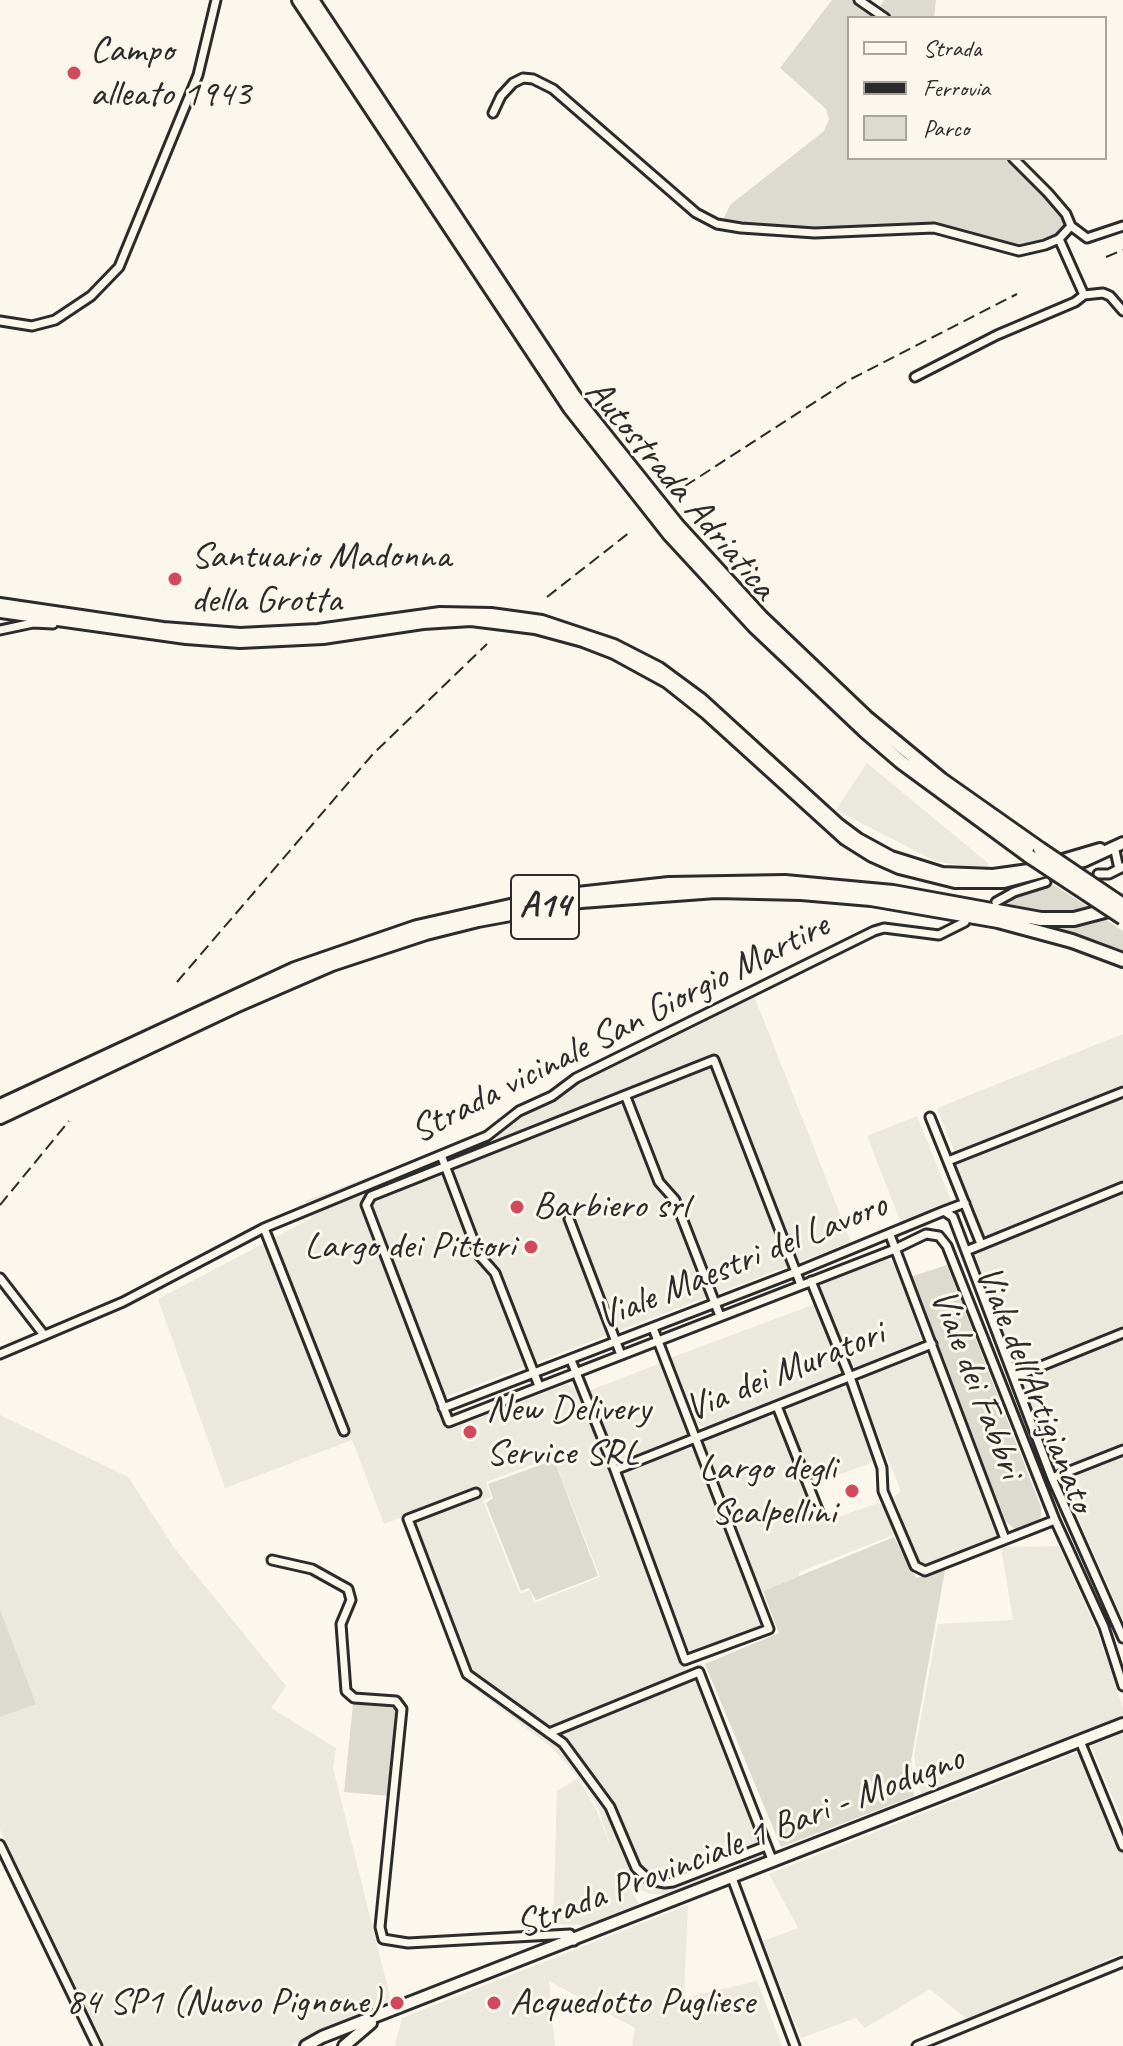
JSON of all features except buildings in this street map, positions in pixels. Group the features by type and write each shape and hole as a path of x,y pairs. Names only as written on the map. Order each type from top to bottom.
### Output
{"highway":[{"name":"Autostrada Adriatica","path":"299,0 570,408 670,535 755,627 901,762 1034,852 1123,905"},
{"name":"Autostrada Adriatica","path":"312,0 574,396 677,525 761,617 867,718 1034,852 1123,918"},
{"name":"A14","path":"0,1106 295,969 417,927 508,905 633,886 785,882 893,892 1019,916 1060,920 1086,917 1123,905"},
{"name":"A14","path":"0,1117 235,1006 332,964 478,920 581,901 716,891 871,899 998,921 1063,938 1123,960"}],"main road":[{"path":"0,604 226,634 318,630 452,612 503,615 552,623 614,645 672,677 701,699 838,824 891,857 942,873 993,875 1029,870 1118,845"},
{"path":"0,612 186,638 240,642 323,638 423,623 471,620 535,628 614,653 667,682 706,713 845,839 899,868 955,882 1004,882 1084,861 1118,845"},
{"name":"Strada Provinciale 1 Bari - Modugno","path":"314,2045 322,2037 1123,1724"},
{"name":"Strada Provinciale 1 Bari - Modugno","path":"344,2046 379,2017"}],"street":[{"path":"0,321 32,326 55,320 86,300 119,267 198,75 216,0"},
{"path":"859,0 882,16"},
{"path":"493,113 501,96 513,83 523,78 533,79 553,89 696,213 717,224 815,233 934,228 986,244 1027,251 1059,239 1071,226"},
{"path":"1015,160 1066,214 1071,226 1090,239 1123,226"},
{"path":"1059,239 1084,295"},
{"path":"915,377 1084,295 1103,293 1110,296 1123,311"},
{"path":"0,630 33,623 87,624"},
{"path":"1098,874 1109,874 1121,868 1118,845"},
{"path":"996,902 1014,892 1046,882"},
{"name":"Strada vicinale San Giorgio Martire","path":"0,1354 123,1302 264,1228 487,1136 519,1111 552,1096 604,1063 874,931 884,928 939,935 965,922"},
{"path":"443,1408 368,1214 367,1200 714,1060 801,1285"},
{"path":"948,1161 1123,1092"},
{"path":"626,1097 659,1182 675,1200 720,1316"},
{"path":"930,1117 981,1244"},
{"path":"441,1155 479,1255 495,1273 539,1386"},
{"path":"966,1251 1123,1187"},
{"name":"Viale Maestri del Lavoro","path":"947,1246 939,1236 926,1234 895,1249 449,1422 443,1408 796,1272 965,1203"},
{"name":"Viale dell'Artigianato","path":"944,1211 953,1217 1052,1478 1123,1638"},
{"path":"569,1219 621,1355"},
{"path":"264,1228 344,1431"},
{"name":"Viale dei Fabbri","path":"890,1235 1005,1539"},
{"name":"Viale dell'Artigianato","path":"947,1246 1055,1520 1104,1627 1123,1686"},
{"path":"0,1278 44,1335"},
{"path":"811,1281 882,1468 883,1491 919,1570 925,1571 1055,1520"},
{"path":"571,1360 685,1660 769,1629 653,1328"},
{"path":"1014,1377 1123,1333"},
{"name":"Via dei Muratori","path":"615,1470 932,1344"},
{"path":"777,1406 820,1515"},
{"path":"1052,1478 1123,1450"},
{"path":"476,1493 408,1519 467,1674 563,1743 610,1807 636,1868 649,1880 673,1882 766,1846"},
{"path":"272,1560 312,1569 348,1589 351,1600 341,1624 346,1691 354,1698 396,1701 402,1709 380,1927 383,1939 408,1943 570,1934 574,1941"},
{"path":"549,1733 699,1672 773,1862"},
{"path":"1080,1741 1123,1846"},
{"path":"0,1845 97,2046"},
{"path":"732,1878 795,2046"},
{"path":"917,2046 1123,1962"}],"shaded area":[{"path":"867,763 988,866 968,867 935,861 836,810"},
{"path":"751,988 851,1242 435,1401 448,1430 567,1384 575,1387 685,1669 701,1664 777,1851 666,1894 650,1894 639,1889 629,1883 618,1867 639,1904 583,1927 553,1924 557,1791 578,1778 596,1809 612,1850 598,1808 585,1785 551,1747 462,1679 402,1517 384,1524 352,1440 225,1488 158,1299 312,1218 305,1201 484,1133 518,1107 556,1089 581,1071","holes":["553,1457 600,1577 534,1603 530,1590 520,1594 483,1501 491,1497 486,1482"]},
{"path":"1123,1034 1123,1085 955,1153 937,1108"},
{"path":"1123,1098 1123,1183 985,1238 954,1164"},
{"path":"917,1116 952,1203 901,1223 867,1136"},
{"path":"1123,1193 1123,1328 1019,1370 971,1253"},
{"path":"890,1259 897,1266 922,1343 919,1347 858,1368 851,1365 820,1286 822,1282"},
{"path":"815,1304 841,1368 837,1379 708,1427 695,1422 670,1358"},
{"path":"1123,1338 1123,1445 1058,1471 1021,1379"},
{"path":"929,1356 999,1534 927,1566 917,1560 894,1497 901,1491 859,1387 863,1377"},
{"path":"661,1363 688,1429 685,1438 627,1459 619,1459 615,1457 588,1391"},
{"path":"839,1387 850,1392 874,1455 873,1460 867,1465 816,1482 811,1478 787,1412 791,1407"},
{"path":"0,1415 128,1477 175,1549 286,1686 271,1708 336,1748 333,1768 392,2005 290,2046 105,2046 0,1830"},
{"path":"766,1416 778,1420 818,1524 878,1503 884,1506 896,1534 799,1572 799,1576 760,1592 704,1444 709,1438"},
{"path":"685,1448 695,1451 761,1621 759,1629 694,1653 689,1650 622,1480 627,1471"},
{"path":"1123,1457 1123,1619 1062,1482"},
{"path":"1059,1546 1099,1636 1123,1716 921,1794 914,1756 938,1624 1013,1620 1001,1547"},
{"path":"1123,1733 1123,1822 1091,1746"},
{"path":"1083,1750 1123,1839 1123,1953 969,2021 930,1989 865,2028 856,2018 801,2038 763,1941 798,1928 769,1874"},
{"path":"688,1905 684,1998 757,1981 782,2046 632,2046 635,2028 549,1981 555,2046 395,2046 402,2018"}],"green space":[{"path":"832,0 859,0 880,16 847,16 847,160 1010,160 1036,183 1062,214 1066,221 1065,233 1027,251 934,228 815,233 723,220 730,205 824,131 829,119 826,109 780,68"},
{"path":"884,0 936,0 934,16 887,16 878,9"},
{"path":"1054,885 1093,910 1061,916 998,904 1034,888"},
{"path":"1105,919 1123,931 1123,955 1028,924 1056,927"},
{"path":"947,1265 1041,1507 1038,1520 1015,1529 1006,1522 910,1277"},
{"path":"554,1460 598,1576 536,1600 529,1588 521,1591 486,1503 493,1498 488,1484"},
{"path":"894,1537 916,1578 945,1570 911,1761 914,1796 781,1847 705,1664 779,1633 763,1591"},
{"path":"0,1610 36,1704 0,1717"},
{"path":"353,1704 398,1708 389,1796 344,1792"}],"railway":[{"path":"1106,257 1123,250"},
{"path":"685,486 849,380 1017,294"},
{"path":"547,597 630,532"},
{"path":"177,982 373,754 487,644"},
{"path":"0,1205 69,1121"}],"place":[{"name":"Campo alleato 1943","path":"74,73"},
{"name":"Santuario Madonna della Grotta","path":"175,579"},
{"name":"Barbiero srl","path":"517,1207"},
{"name":"Largo dei Pittori","path":"531,1247"},
{"name":"New Delivery Service SRL","path":"470,1432"},
{"name":"Largo degli Scalpellini","path":"852,1491"},
{"name":"84 SP1 (Nuovo Pignone)","path":"397,2003"},
{"name":"Acquedotto Pugliese","path":"494,2003"}]}
